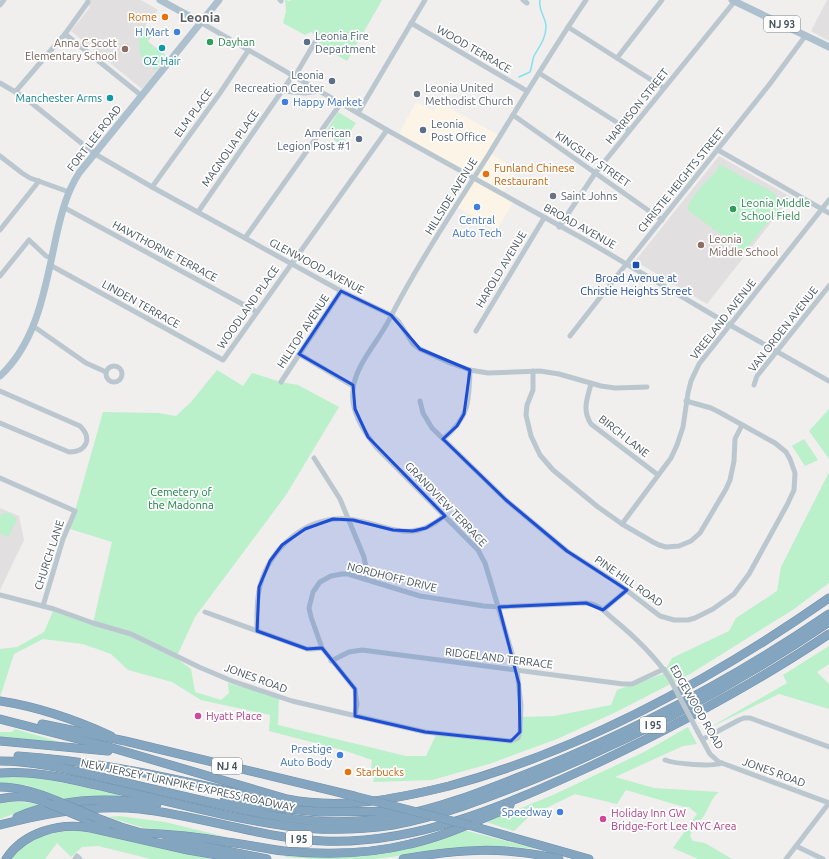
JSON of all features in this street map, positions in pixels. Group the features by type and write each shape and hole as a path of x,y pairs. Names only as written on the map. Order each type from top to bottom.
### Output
{"highway":[{"name":"I 95","path":"0,719 79,739 298,801 324,804 380,800 410,795 451,785 516,764 590,735 667,699 708,676 754,648 829,598"},
{"name":"NEW JERSEY TURNPIKE EXPRESS ROADWAY","path":"0,760 57,767 266,815 319,822 345,822 394,817 425,810 464,797 539,769 591,747 638,725 736,672 829,614"},
{"name":"NEW JERSEY TURNPIKE EXPRESS ROADWAY","path":"0,773 24,773 67,779 201,809 277,824 330,829 383,826 446,812 545,775 643,730 737,680 829,622"},
{"name":"I 95","path":"0,824 74,810 93,808 124,808 175,815 278,837 305,840 337,841 380,838 423,830 474,815 527,794 604,760 699,712 772,671 829,634"},
{"path":"0,701 49,712 125,741"},
{"path":"0,715 125,741"},
{"path":"0,741 104,750 164,766 183,768"},
{"name":"NJ 4","path":"125,741 354,796 472,826 590,859"},
{"path":"0,760 18,756 82,762 138,771 247,795 276,796"},
{"path":"0,787 31,791 142,837 211,839 270,849 330,853 373,851 411,844 444,834 501,810 527,794"},
{"path":"0,799 21,796 35,798 83,818 142,837 207,854 240,859"},
{"path":"188,797 206,798 288,810 330,813 379,810 412,811"},
{"path":"0,824 37,809 84,801 135,801 201,809"},
{"path":"0,830 48,820 124,808"},
{"path":"6,859 14,848 27,838 42,832 60,828 87,827 142,837 158,838 267,859"},
{"path":"403,859 453,852 500,850 526,852 559,859"}],"main road":[{"name":"BROAD AVENUE","path":"160,0 200,22"},
{"name":"FORT LEE ROAD","path":"0,376 12,362 27,339 33,326 40,306 63,207 79,173 219,0"},
{"name":"NJ 93","path":"734,1 829,47"}],"street":[{"path":"0,5 4,0"},
{"path":"358,113 425,0"},
{"name":"HILLSIDE AVENUE","path":"353,386 357,373 473,178 586,0"},
{"path":"618,58 662,0"},
{"name":"HARRISON STREET","path":"559,226 596,172 734,1"},
{"path":"16,91 64,34 88,2"},
{"name":"BROAD AVENUE","path":"200,22 386,130 559,226 829,381"},
{"name":"WOOD TERRACE","path":"412,23 527,91"},
{"path":"568,27 664,88"},
{"path":"64,34 142,96"},
{"name":"CHRISTIE HEIGHTS STREET","path":"570,336 769,85 806,35"},
{"name":"MAGNOLIA PLACE","path":"198,212 282,90 294,76 315,42"},
{"name":"ELM PLACE","path":"152,187 220,93 248,50"},
{"path":"540,73 629,130"},
{"name":"GLENWOOD AVENUE","path":"0,83 16,91 94,154 291,264 341,291 392,315 399,322 413,344 420,349 450,363 470,370 499,373 533,371 559,374 591,384 611,388 647,387"},
{"path":"282,90 305,93 320,91"},
{"path":"245,238 340,103"},
{"name":"KINGSLEY STREET","path":"513,115 596,172 662,220"},
{"name":"WOODLAND PLACE","path":"223,360 386,130"},
{"path":"718,150 829,213"},
{"path":"0,156 22,173 39,182 69,192"},
{"path":"0,230 39,182"},
{"name":"VREELAND AVENUE","path":"622,524 670,458 677,445 683,427 686,401 699,364 829,200"},
{"name":"HAWTHORNE TERRACE","path":"63,207 257,312"},
{"name":"HAROLD AVENUE","path":"476,331 544,218"},
{"path":"0,276 29,240 46,256 51,258"},
{"name":"LINDEN TERRACE","path":"50,265 223,360"},
{"name":"VAN ORDEN AVENUE","path":"754,385 757,376 829,286"},
{"name":"HILLTOP AVENUE","path":"281,382 341,291"},
{"path":"33,326 86,363 106,372"},
{"path":"299,354 353,386"},
{"path":"443,439 457,426 464,414 469,396 470,370"},
{"path":"533,371 533,390 527,405 526,416 531,436 543,459 553,470 598,508 652,542 666,547 685,544 700,533 730,480 734,461 735,439 742,425"},
{"name":"BIRCH LANE","path":"591,384 585,404 586,414 591,424 658,475"},
{"name":"GRANDVIEW TERRACE","path":"353,386 352,393 355,409 368,437 376,447 478,550 482,556 518,670 521,723 519,735 515,740"},
{"path":"0,391 80,426 86,436 86,444 78,451 64,451 0,423"},
{"name":"PINE HILL ROAD","path":"420,401 427,420 443,439 506,500 567,551 627,590 660,616 680,621 695,618 713,609 726,600 742,584 790,500 794,490 795,481 793,466 786,452 775,443 711,408 686,401"},
{"path":"314,458 336,492 348,519 364,557 367,572 366,579"},
{"name":"CHURCH LANE","path":"0,478 75,511 63,539 43,606"},
{"path":"257,631 259,587 266,569 275,553 289,539 305,529 324,522 348,519 393,530 413,532 426,528 444,516"},
{"name":"NORDHOFF DRIVE","path":"355,716 357,704 355,689 322,648 309,608 311,596 316,586 325,578 336,574 348,574 420,596 484,606 499,607 586,603 597,606 603,610"},
{"path":"603,610 627,590"},
{"name":"JONES ROAD","path":"0,595 43,606 131,634 199,667 272,695 292,701 425,732 508,741 515,740"},
{"name":"EDGEWOOD ROAD","path":"603,610 654,656 669,677 712,756 722,763"},
{"path":"205,612 307,649 322,648"},
{"name":"RIDGELAND TERRACE","path":"331,661 349,652 362,650 632,684 664,669"},
{"path":"702,739 739,720 750,718 829,747"},
{"name":"JONES ROAD","path":"665,760 712,765 722,763 829,803"},
{"path":"786,859 829,803"},
{"path":"796,846 822,859"}],"highlighted area":[{"path":"341,291 391,315 420,349 470,370 464,414 457,426 443,439 506,500 567,551 627,590 603,610 586,603 499,607 519,684 520,732 511,741 425,732 355,716 355,689 322,648 307,649 257,631 259,587 270,561 282,545 305,529 333,519 353,520 393,530 413,531 426,528 445,516 368,437 355,409 353,385 299,354"}],"shaded area":[{"name":"Anna C Scott Elementary School","path":"84,0 141,0 158,10 145,26 154,33 148,41 168,57 142,89 71,31 90,7"},
{"path":"827,0 829,0 829,41 811,31"},
{"path":"416,102 434,111 439,102 500,136 489,153 517,169 502,194 514,201 496,231 456,206 473,179 398,136"},
{"name":"Leonia Middle School","path":"719,156 791,197 707,304 635,261"},
{"path":"0,508 19,516 24,540 0,590"}],"green space":[{"path":"285,0 382,0 347,61 318,44 321,38 311,32 305,35 283,23 286,11"},
{"path":"145,26 154,33 147,42 167,57 156,70 143,59 140,52 139,34"},
{"path":"338,112 356,123 341,145 325,133"},
{"name":"Leonia Middle School Field","path":"721,165 768,189 782,201 779,208 743,253 740,254 727,239 688,210 691,200 717,170 718,166"},
{"name":"Cemetery of the Madonna","path":"217,370 243,386 252,373 281,382 298,385 339,407 286,495 195,617 176,658 191,669 195,692 221,700 229,693 228,683 279,697 278,725 406,756 426,756 437,733 508,741 518,738 521,717 554,716 611,705 617,690 663,674 672,658 729,631 736,618 777,591 781,567 829,472 829,583 794,609 690,674 616,712 557,739 489,764 432,780 373,782 375,774 371,770 372,760 346,751 269,731 270,715 201,700 172,682 128,670 111,654 83,644 43,639 14,654 0,697 0,649 17,647 44,632 54,609 93,623 112,542 67,528 75,511 103,412 158,413 176,416 191,402"},
{"path":"829,409 829,459 809,431"},
{"path":"804,439 818,460 805,466 792,446"},
{"path":"4,513 9,513 17,519 8,537 0,533 0,516"},
{"path":"829,646 829,664 817,672 829,684 829,709 779,694 707,729 787,683 783,675"},
{"path":"688,727 697,744 683,746 615,777 654,788 719,792 715,795 703,818 695,824 690,836 693,841 705,843 732,859 698,859 673,848 697,814 689,807 684,807 626,790 617,804 575,794 544,809 535,811 514,831 486,822 553,795 646,751"},
{"path":"15,729 60,742 0,737 0,732 12,732"},
{"path":"0,777 39,778 135,797 67,801 26,785 0,784"},
{"path":"10,801 39,804 0,819 0,804"},
{"path":"119,816 165,822 226,837 144,828 108,817"},
{"path":"77,830 114,836 211,859 151,859 98,846 82,847 71,857 57,843 45,859 11,859 18,848 44,834"},
{"path":"463,830 538,849 503,846 431,852 374,859 316,859 286,857 283,854 348,856"}],"waterway":[{"path":"519,77 530,72 534,56 545,35 546,23 540,7 540,0"}],"place":[{"name":"Rome","path":"165,17"},
{"name":"H Mart","path":"177,32"},
{"name":"Dayhan","path":"210,42"},
{"name":"Leonia Fire Department","path":"307,42"},
{"name":"OZ Hair","path":"162,48"},
{"name":"Anna C Scott Elementary School","path":"125,49"},
{"name":"Leonia Recreation Center","path":"332,81"},
{"name":"Leonia United Methodist Church","path":"417,94"},
{"name":"Manchester Arms","path":"110,98"},
{"name":"Happy Market","path":"285,102"},
{"name":"Leonia Post Office","path":"423,130"},
{"name":"American Legion Post #1","path":"359,139"},
{"name":"Funland Chinese Restaurant","path":"486,174"},
{"name":"Saint Johns","path":"553,196"},
{"name":"Central Auto Tech","path":"477,207"},
{"name":"Leonia Middle School Field","path":"733,209"},
{"name":"Leonia Middle School","path":"701,245"},
{"name":"Broad Avenue at Christie Heights Street","path":"636,265"},
{"name":"Hyatt Place","path":"198,716"},
{"name":"Prestige Auto Body","path":"340,755"},
{"name":"Starbucks","path":"348,772"},
{"name":"Speedway","path":"560,812"},
{"name":"Holiday Inn GW Bridge-Fort Lee NYC Area","path":"603,819"}],"district":[{"name":"Leonia","path":"200,17"}]}
